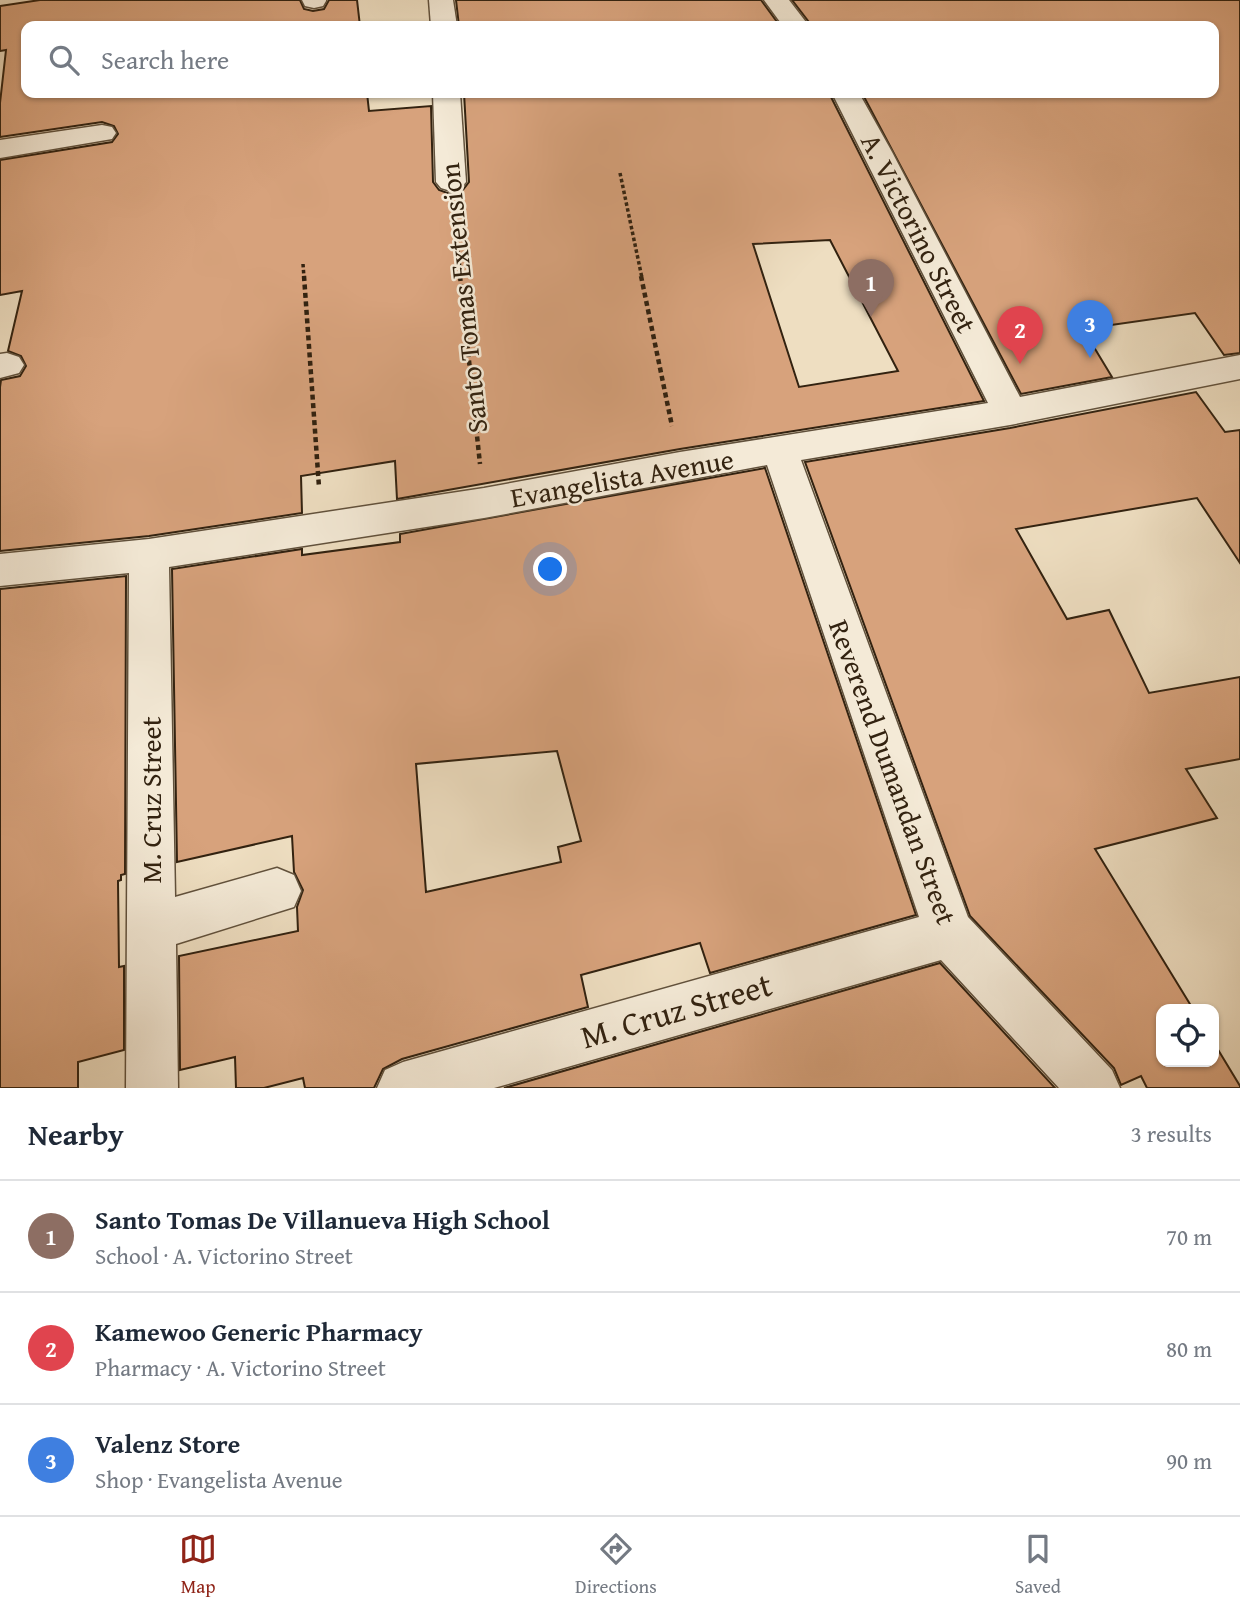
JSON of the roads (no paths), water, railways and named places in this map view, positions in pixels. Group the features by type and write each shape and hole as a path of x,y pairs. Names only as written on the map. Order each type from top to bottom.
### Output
{"street":[{"path":"442,0 444,21"},
{"path":"776,0 792,21"},
{"name":"Santo Tomas Extension","path":"446,98 451,182"},
{"name":"A. Victorino Street","path":"848,98 1010,412"},
{"path":"0,149 103,133"},
{"name":"Evangelista Avenue","path":"0,570 149,555 322,530 680,466 1010,412 1240,367"},
{"name":"Reverend Dumandan Street","path":"780,451 949,933 1094,1088"},
{"name":"M. Cruz Street","path":"149,555 152,1088"},
{"path":"152,927 276,891"},
{"name":"M. Cruz Street","path":"403,1088 949,933"}],"place":[{"name":"Santo Tomas De Villanueva High School","path":"871,317"},
{"name":"Valenz Store","path":"1090,358"},
{"name":"Kamewoo Generic Pharmacy","path":"1020,364"}]}
